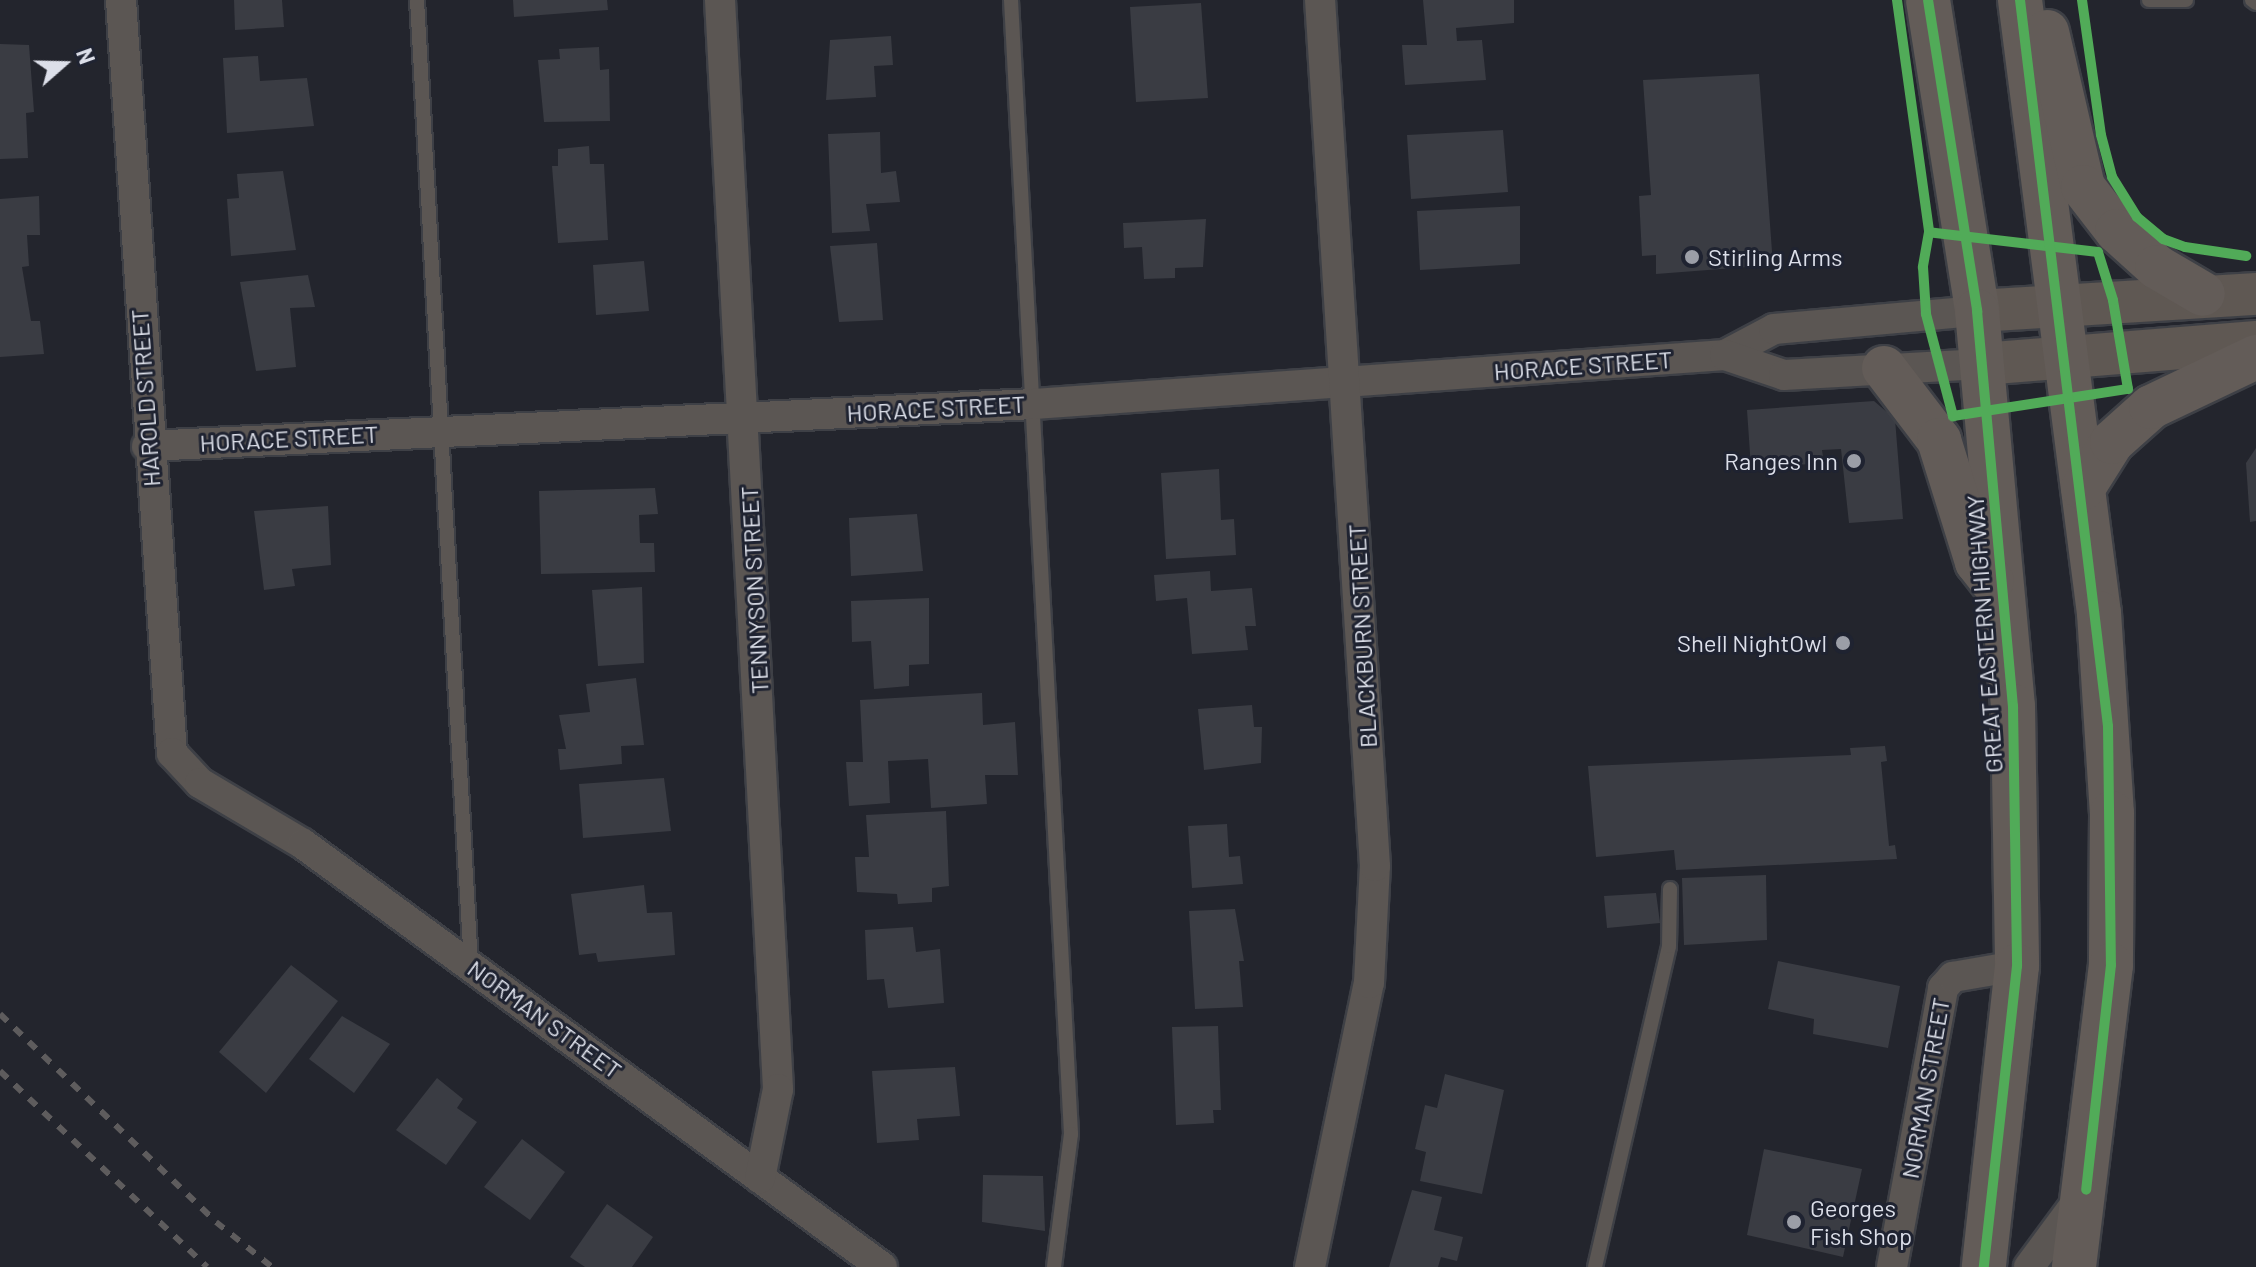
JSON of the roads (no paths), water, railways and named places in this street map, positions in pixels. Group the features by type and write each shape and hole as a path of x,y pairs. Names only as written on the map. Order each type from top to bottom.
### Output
{"highway":[{"name":"GREAT EASTERN HIGHWAY","path":"1928,0 1977,311 2013,706 2017,966 1984,1267"},
{"path":"2020,0 2083,488 2112,813 2111,965 2086,1190 2074,1267"},
{"path":"2035,0 2053,49 2083,187 2117,231 2157,267 2203,294"},
{"path":"2083,488 2112,442 2151,407 2256,357"},
{"path":"1884,368 1939,440 1977,562 2004,595"}],"main road":[{"path":"1977,311 2203,294 2256,294"},
{"path":"1982,364 2064,355 2256,342"}],"street":[{"name":"HAROLD STREET","path":"121,0 147,446 169,742 179,764 200,783"},
{"name":"TENNYSON STREET","path":"720,0 746,418 778,1089 760,1178"},
{"name":"BLACKBURN STREET","path":"1310,1267 1369,983 1375,866 1347,385 1320,0"},
{"name":"HORACE STREET","path":"1725,355 1774,329 1977,311"},
{"name":"HORACE STREET","path":"147,446 1034,404 1347,385 1725,355 1784,375 1982,364"},
{"name":"NORMAN STREET","path":"200,783 243,803 472,965 882,1267"},
{"name":"NORMAN STREET","path":"1892,1267 1943,988 1953,977 2017,966"},
{"path":"2029,1267 2086,1190"}],"lane":[{"path":"417,0 472,965"},
{"path":"1011,0 1071,1134 1054,1267"},
{"path":"2149,0 2186,0"},
{"path":"1595,1267 1669,946 1670,889"}],"railway":[{"path":"0,1014 216,1222 272,1267"},
{"path":"0,1071 207,1267"}],"place":[{"name":"Stirling Arms","path":"1692,257"},
{"name":"Ranges Inn","path":"1854,461"},
{"name":"Shell NightOwl","path":"1843,643"},
{"name":"Georges Fish Shop","path":"1794,1222"}]}
